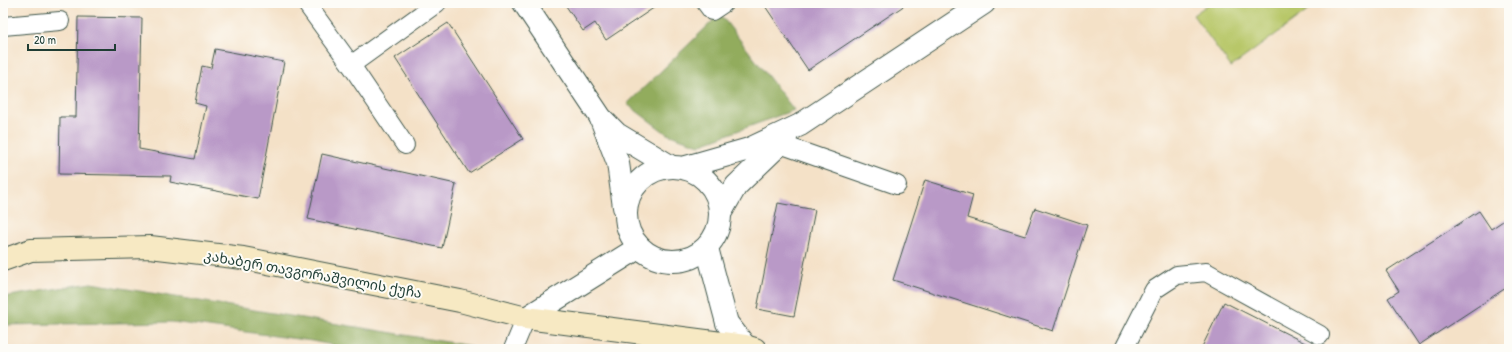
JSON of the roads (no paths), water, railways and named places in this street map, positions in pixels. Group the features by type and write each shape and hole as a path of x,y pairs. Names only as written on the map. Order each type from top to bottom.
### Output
{"street":[{"path":"524,3 601,118 617,134 678,167 703,177 715,191 721,212"},
{"path":"624,214 625,205 631,189 648,172 678,167 749,149 800,125 984,3"},
{"path":"601,118 618,163 624,214 638,248 660,261 676,262 707,248 716,234 721,212 736,186 800,125"},
{"name":"კახაბერ თავგორაშვილის ქუჩა","path":"3,260 31,250 150,248 243,258 460,300 526,318 750,348"},
{"path":"526,318 638,248"},
{"name":"კახაბერ თავგორაშვილის ქუჩა","path":"707,248 728,322 750,348"}],"lane":[{"path":"306,3 405,146"},
{"path":"350,65 437,3"},
{"path":"706,3 712,11 724,3"},
{"path":"3,26 60,21"},
{"path":"780,144 897,185"},
{"path":"1124,349 1154,290 1177,275 1206,272 1320,335"},
{"path":"513,349 526,318"}]}
